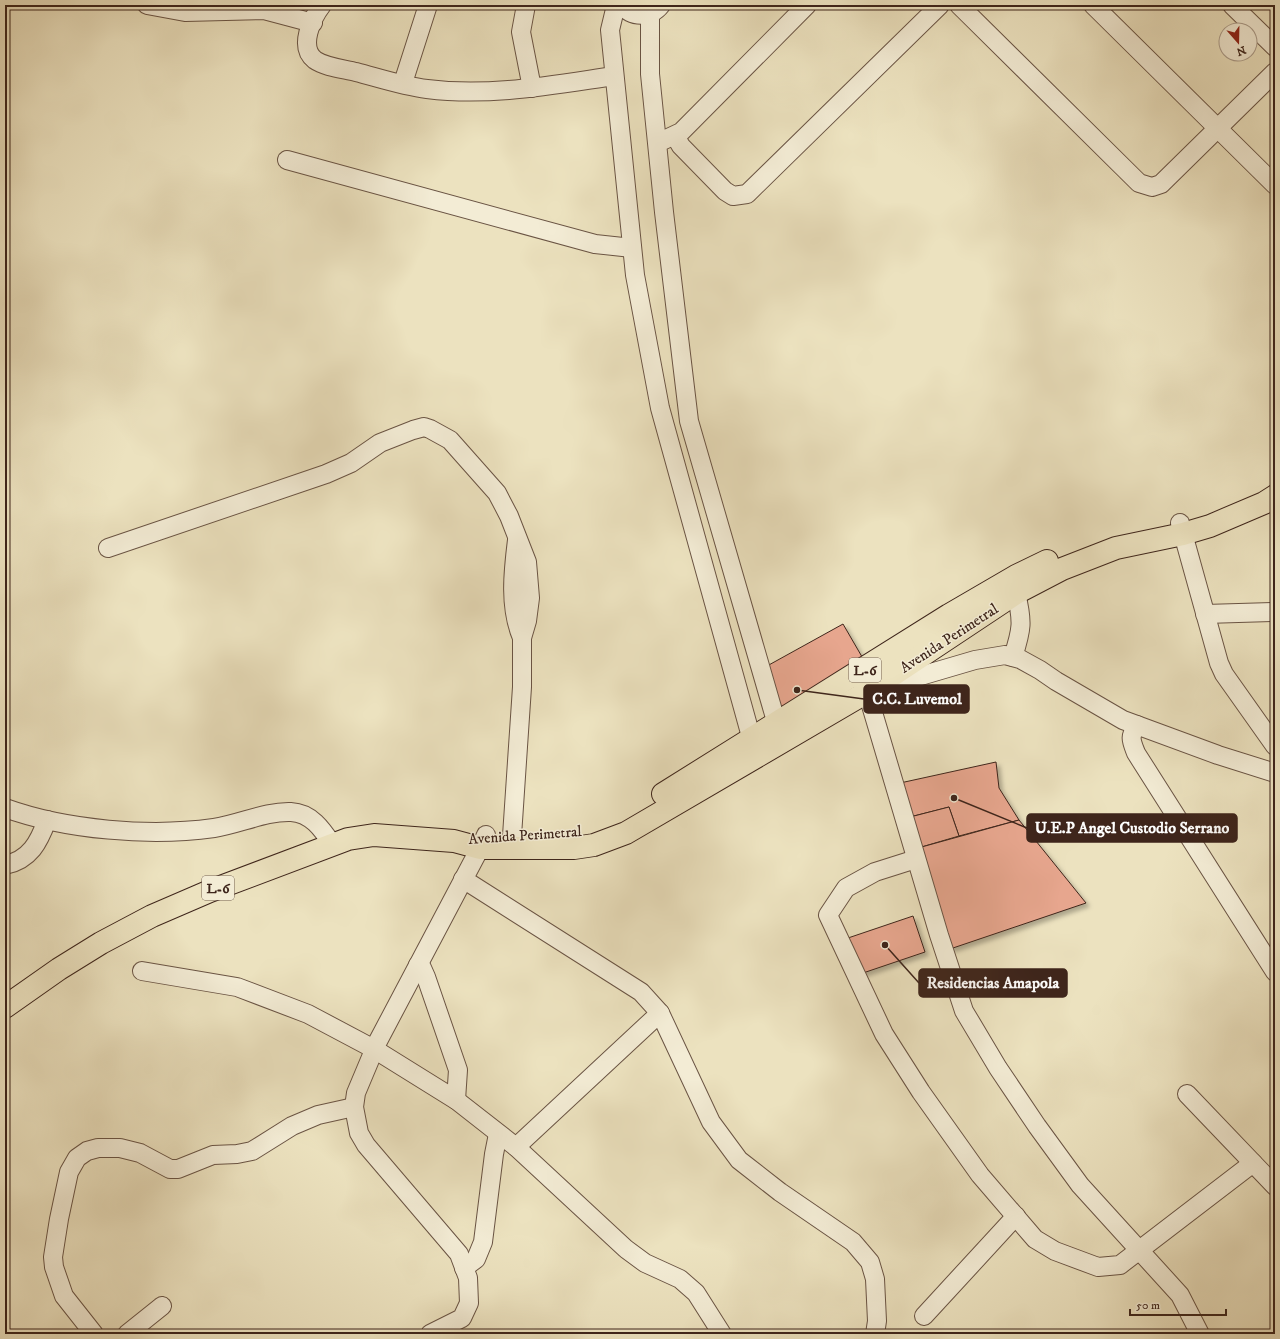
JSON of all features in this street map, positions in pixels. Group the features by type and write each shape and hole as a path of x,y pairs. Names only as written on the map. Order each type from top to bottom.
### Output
{"main road":[{"name":"Avenida Perimetral","path":"332,844 374,835 574,848 610,840 626,833 754,747 1016,593 1082,560 1182,528 1275,481"},
{"name":"Avenida Perimetral","path":"862,683 949,615 1029,569 1093,542 1182,528 1230,518 1275,496"},
{"name":"Avenida Perimetral","path":"483,842 512,836 577,834 603,826 625,816 754,747"},
{"name":"L-6","path":"5,1007 58,969 101,943 152,916 210,891 332,844"}],"street":[{"path":"147,5 185,12 264,10 313,23"},
{"path":"322,5 309,31 307,45 309,53 315,60 426,89 469,92 532,88 614,76"},
{"path":"403,83 428,5"},
{"path":"526,5 521,32 532,88"},
{"path":"616,5 610,30 635,275 660,408 754,747"},
{"path":"622,5 631,13 640,15 655,9 650,74 689,421 779,732"},
{"path":"657,141 675,136 807,5"},
{"path":"675,136 681,146 725,192 733,196 747,194 940,5"},
{"path":"959,5 1143,185 1152,187 1161,184 1275,72"},
{"path":"1093,5 1275,185"},
{"path":"1232,5 1275,47"},
{"path":"287,160 595,244 632,248"},
{"path":"108,548 326,474 351,463 380,443 424,427 450,440 490,484 507,510 517,539 513,581 515,622 522,638 522,686 512,836"},
{"path":"1182,528 1219,663 1224,674 1275,746"},
{"path":"1013,657 1021,630 1021,616 1016,593"},
{"path":"1206,614 1275,612"},
{"path":"1200,1334 1180,1295 1080,1184 1036,1126 998,1068 964,1011 862,683 1005,655 1013,657 1040,670 1123,720 1218,755 1275,773"},
{"path":"1137,725 1131,734 1131,742 1136,753 1275,972"},
{"path":"5,808 27,816 66,824 114,829 164,831 196,830 291,812 304,814 315,822 332,844"},
{"path":"5,865 12,864 25,857 35,848 47,820"},
{"path":"430,1334 452,1330 462,1318 469,1303 468,1278 459,1254 366,1145 359,1133 354,1107 356,1093 374,1050 483,842"},
{"path":"916,858 875,872 846,888 828,915 884,1034 921,1092 980,1174 1035,1238 1055,1252 1098,1267 1120,1265 1253,1163"},
{"path":"463,879 641,992 660,1014 711,1122 739,1160 780,1192 853,1242 870,1262 875,1279 877,1321 875,1334"},
{"path":"418,965 422,968 426,977 458,1070 456,1100"},
{"path":"142,971 238,986 308,1014 374,1050 456,1100 516,1147 626,1249 645,1263 680,1279 696,1293 722,1334"},
{"path":"516,1147 660,1014"},
{"path":"1187,1094 1275,1186"},
{"path":"94,1334 64,1296 56,1276 53,1262 59,1219 69,1172 77,1158 87,1151 98,1148 120,1148 140,1153 170,1170 178,1169 213,1155 237,1154 252,1151 292,1126 318,1115 354,1107"},
{"path":"464,1268 476,1259 483,1242 494,1154 498,1134"},
{"path":"924,1316 1016,1216"},
{"path":"127,1334 162,1306"}],"building":[{"path":"843,624 865,662 781,713 767,666"},
{"path":"996,762 999,788 1019,820 959,836 949,807 910,817 900,783"},
{"path":"949,807 959,836 918,848 910,817"},
{"path":"1019,820 1086,903 950,949 918,848"},
{"path":"913,916 925,952 860,974 845,939"}],"place":[{"name":"C.C. Luvemol","path":"797,690"},
{"name":"U.E.P Angel Custodio Serrano","path":"954,798"},
{"name":"Residencias Amapola","path":"885,945"}]}
